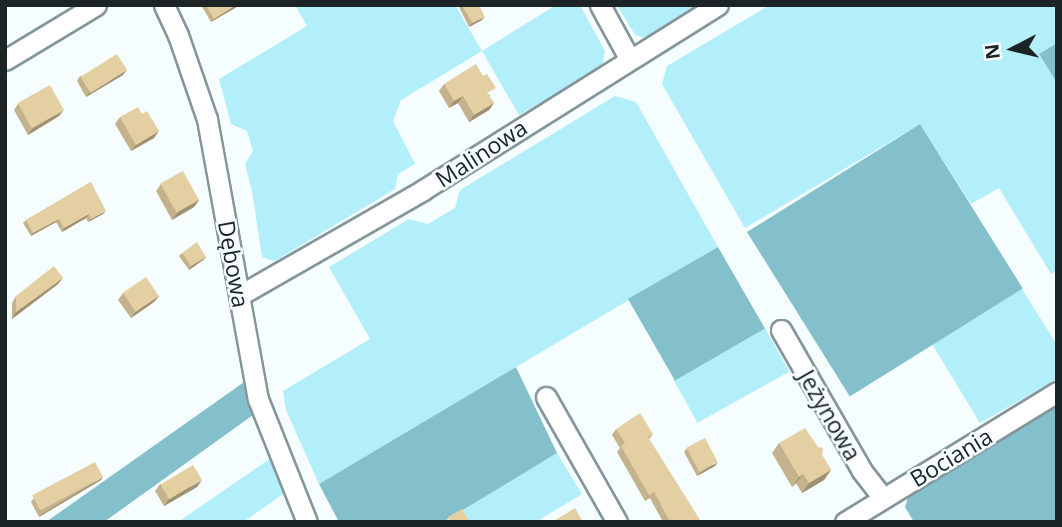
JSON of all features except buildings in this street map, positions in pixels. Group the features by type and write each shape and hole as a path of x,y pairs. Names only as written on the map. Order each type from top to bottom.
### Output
{"street":[{"path":"5,60 96,5"},
{"name":"Dębowa","path":"164,5 178,35 207,119 258,399 307,522"},
{"path":"600,5 629,58"},
{"name":"Malinowa","path":"240,295 423,190 629,58 718,5"},
{"name":"Jeżynowa","path":"781,330 862,471 883,498"},
{"name":"Bociania","path":"845,522 1057,392"},
{"path":"545,397 617,522"}],"shaded area":[{"path":"295,5 455,5 482,51 401,100 393,121 415,164 398,174 395,189 275,261 262,257 245,164 253,151 247,131 231,124 219,79 307,26"},
{"path":"556,5 580,5 605,51 602,67 519,115 482,51"},
{"path":"617,5 705,5 649,39 635,35"},
{"path":"770,5 1057,5 1057,43 1039,54 1057,83 1057,270 1051,274 999,188 971,204 920,124 745,228 662,84 667,66"},
{"path":"1057,43 1057,83 1039,54"},
{"path":"615,96 636,102 718,247 319,484 286,410 283,391 370,339 329,267 409,219 428,224 455,208 460,190"},
{"path":"920,124 1023,289 850,397 747,232"},
{"path":"718,247 765,328 675,380 628,299"},
{"path":"1022,289 1057,345 1057,379 980,423 932,344"},
{"path":"765,328 789,372 697,423 673,379"},
{"path":"516,367 557,453 443,522 339,522 319,484"},
{"path":"247,380 253,415 104,522 46,522"},
{"path":"1057,403 1057,522 914,522 905,507 910,491"},
{"path":"557,453 582,494 536,522 468,522 461,511"},
{"path":"271,458 286,492 243,522 178,522"}]}
